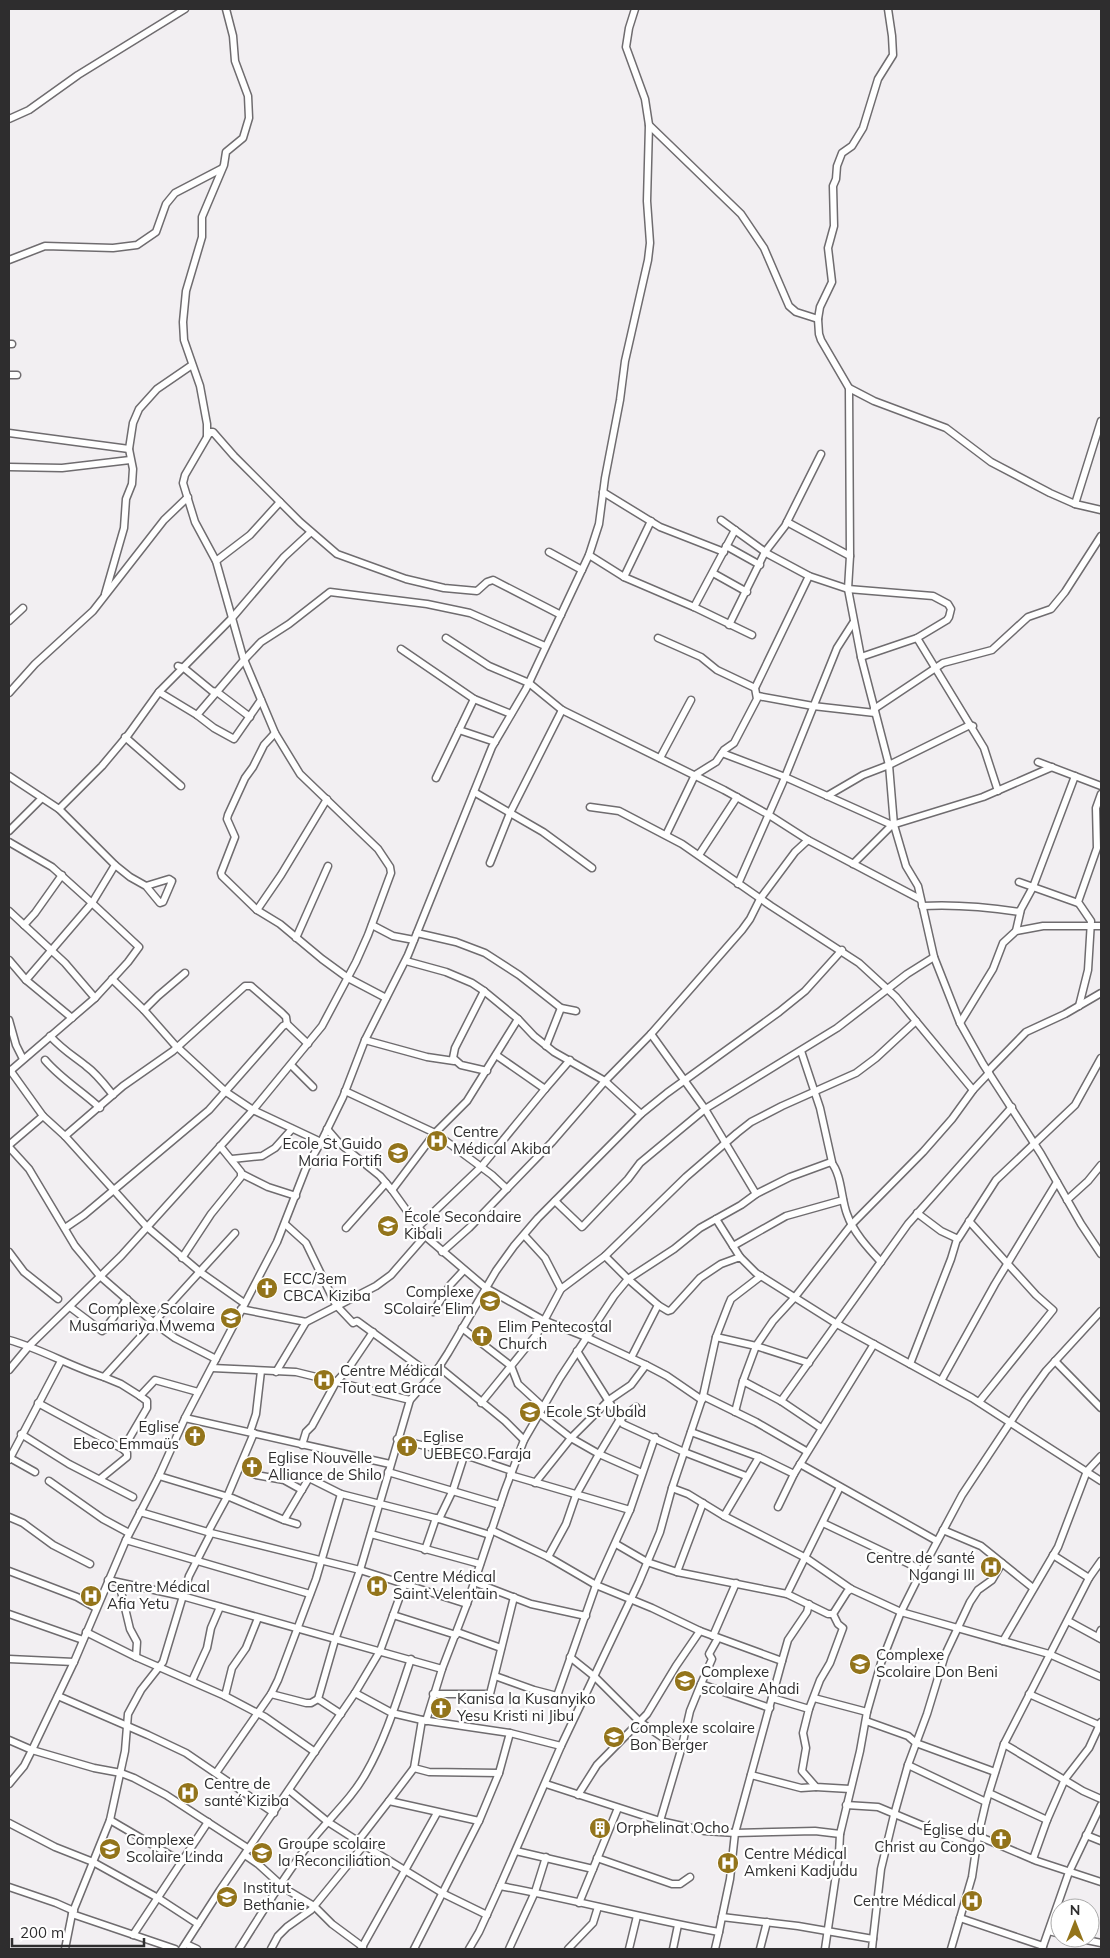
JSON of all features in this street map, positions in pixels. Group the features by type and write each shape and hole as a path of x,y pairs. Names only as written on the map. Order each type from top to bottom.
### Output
{"street":[{"path":"9,119 29,110 78,75 185,9"},
{"path":"207,437 207,424 200,386 183,333 186,291 202,237 202,217 226,152 243,138 249,118 248,96 235,61 233,36 226,9"},
{"path":"9,1784 24,1766 32,1750 74,1662 129,1533 159,1476 198,1392 272,1252 306,1168 321,1142 345,1091 365,1040 406,961 495,742 529,683 589,555 599,524 625,361 648,260 650,243 647,193 649,125 645,98 626,46 635,9"},
{"path":"888,9 893,55 878,79 864,128 852,146 842,153 837,166 832,194 833,230 828,245 832,282 820,307 818,319 818,334 849,388 850,556 848,589 853,624 889,765 893,825 907,868 918,886 934,957 960,1023 988,1072 1012,1107 1101,1254"},
{"path":"649,125 741,214 764,248 789,306 796,312 818,319"},
{"path":"9,260 45,246 65,245 113,248 137,245 156,232 166,204 175,192 221,169"},
{"path":"105,595 125,522 126,499 132,484 129,448 133,423 146,400 157,389 192,365"},
{"path":"9,375 17,375"},
{"path":"849,388 874,401 946,428 991,462 1050,493 1075,504 1101,510"},
{"path":"1075,504 1101,421"},
{"path":"9,432 129,448"},
{"path":"9,1370 28,1346 70,1307 147,1227 253,1110 308,1044 322,1026 348,978 388,885 390,867 378,849 300,774 275,733 244,660 216,560 195,522 183,479 210,432 213,432 234,456 311,532 341,557 406,579 444,588 477,591 487,582 493,580 560,615"},
{"path":"729,625 766,552 787,522 821,454"},
{"path":"9,467 62,468 130,460"},
{"path":"603,492 660,527 725,549 760,564"},
{"path":"9,694 35,664 93,611 164,520 188,497"},
{"path":"216,560 250,535 280,502"},
{"path":"721,520 766,552 809,576 848,589 928,595 948,604 951,609 947,620 917,638 861,656"},
{"path":"624,577 650,521"},
{"path":"787,522 850,556"},
{"path":"694,607 735,530"},
{"path":"59,809 102,766 159,692 181,667 232,618 284,557 311,532"},
{"path":"758,696 813,706 875,711 936,668 954,660 992,650 1028,617 1051,609 1065,592 1101,536"},
{"path":"549,552 582,570"},
{"path":"589,555 624,577 694,607 752,635"},
{"path":"713,573 747,592"},
{"path":"755,688 809,576"},
{"path":"198,715 261,642 289,624 330,592 427,604 470,613 545,646"},
{"path":"9,621 23,608"},
{"path":"738,884 769,815 837,648 853,624"},
{"path":"446,638 489,666 529,683 562,710 695,775 921,902 985,906 1020,912"},
{"path":"658,638 706,660 717,670 755,688 758,696 734,743 722,753 716,762 695,775 666,835"},
{"path":"917,638 984,748 998,791"},
{"path":"401,649 474,699 511,714"},
{"path":"181,667 250,717"},
{"path":"159,692 234,739 261,700"},
{"path":"436,778 474,699"},
{"path":"660,758 691,700"},
{"path":"490,863 510,813 562,710"},
{"path":"827,796 863,775 889,765 972,726"},
{"path":"459,730 495,742"},
{"path":"275,733 264,745 245,778 228,815 227,819 235,837 221,873 227,882 257,910 280,924 348,978 386,998"},
{"path":"125,737 181,786"},
{"path":"722,753 785,776 893,825"},
{"path":"1038,762 1101,786"},
{"path":"852,864 893,825 998,791 1052,767"},
{"path":"9,776 59,809 115,865 130,877 146,886"},
{"path":"1016,931 1020,912 1033,887 1075,776"},
{"path":"474,792 544,832 592,868"},
{"path":"1078,903 1097,848 1096,808 1101,794"},
{"path":"699,855 736,797"},
{"path":"9,831 42,798"},
{"path":"257,910 281,875 327,799"},
{"path":"590,807 619,811 666,835 699,855 760,899 842,950 887,989 973,1090"},
{"path":"442,1252 469,1228 552,1142 605,1081 651,1034 742,930 760,899 795,852 808,840"},
{"path":"9,842 62,875 140,947 94,998 9,1071 44,1116 66,1136 147,1227 182,1258 243,1306 306,1322"},
{"path":"26,980 92,903 115,865"},
{"path":"296,938 328,866"},
{"path":"24,925 62,875"},
{"path":"1019,882 1078,903 1090,918 1088,970 1079,1006"},
{"path":"9,910 72,971 94,998"},
{"path":"372,925 393,936 414,940"},
{"path":"960,1023 994,967 1003,943 1016,931 1038,926 1101,926"},
{"path":"417,933 456,942 485,953 518,975 561,1008 576,1011"},
{"path":"271,1694 306,1703 311,1703 318,1699 335,1640 360,1570 410,1400 439,1367 486,1288 514,1246 555,1200 641,1114 800,996 842,950"},
{"path":"555,1200 582,1227 628,1179 640,1163 705,1109 801,1051 857,1014 926,960 934,957"},
{"path":"9,960 26,980 72,1018"},
{"path":"406,961 446,972 472,983 518,1019 546,1046 605,1081 641,1114"},
{"path":"144,1010 185,973"},
{"path":"112,978 177,1047 226,1092 253,1110 321,1142"},
{"path":"66,1136 123,1086 177,1047 245,986 252,986 282,1013 286,1017 287,1024 308,1044"},
{"path":"454,1061 453,1055 456,1048 484,991"},
{"path":"735,1412 756,1346 773,1321 795,1297 852,1224 923,1152 988,1072 1026,1032 1101,993"},
{"path":"546,1046 561,1008"},
{"path":"392,1190 435,1133 467,1101 518,1019"},
{"path":"481,1403 537,1334 543,1320 562,1289 605,1256 686,1177 751,1122 856,1073 877,1057 916,1021"},
{"path":"9,1023 23,1059"},
{"path":"65,1228 84,1215 209,1110 287,1024"},
{"path":"651,1034 705,1109 756,1194"},
{"path":"50,1036 62,1050 92,1071 113,1096"},
{"path":"365,1040 427,1057 454,1061 461,1065 487,1071"},
{"path":"801,1051 825,1127 832,1162 843,1200 852,1224 881,1262"},
{"path":"496,1055 545,1089"},
{"path":"910,1364 957,1239 996,1180 1075,1105 1101,1058"},
{"path":"45,1060 100,1108"},
{"path":"418,1227 481,1167 570,1060"},
{"path":"291,1065 313,1087"},
{"path":"345,1091 435,1133 507,1188"},
{"path":"781,1401 917,1213 985,1140 1012,1107"},
{"path":"44,1116 9,1146 29,1169 75,1246 100,1276 154,1323 175,1338 216,1359"},
{"path":"232,1159 262,1156 275,1148 292,1129"},
{"path":"327,1129 339,1143 386,1183 425,1236 486,1288 543,1320 586,1337 646,1365 702,1398 735,1412 806,1452"},
{"path":"220,1146 242,1174 268,1187 296,1196"},
{"path":"271,1949 278,1936 287,1927 311,1910 414,1768 424,1721 433,1694 467,1604 490,1532 524,1440 577,1351 614,1296 628,1279 655,1262 700,1228 741,1205 756,1194 790,1177 832,1162"},
{"path":"1067,1200 1088,1181 1101,1165"},
{"path":"182,1258 211,1214 238,1182 242,1174"},
{"path":"941,1381 1008,1263 1057,1182"},
{"path":"346,1228 386,1183"},
{"path":"733,1246 786,1216 843,1200"},
{"path":"917,1213 941,1231 957,1239"},
{"path":"716,1219 746,1265 761,1276 837,1324 1010,1421 1101,1481"},
{"path":"969,1221 1052,1311 978,1402"},
{"path":"284,1224 306,1244 336,1306 353,1323 357,1321 388,1346 431,1375"},
{"path":"104,1377 235,1234"},
{"path":"524,1235 545,1258 562,1289"},
{"path":"276,1372 306,1322 362,1294 391,1276 425,1236"},
{"path":"9,1252 24,1272 58,1298"},
{"path":"605,1256 628,1279 658,1305 668,1311 700,1278 720,1264 740,1257"},
{"path":"433,1312 451,1284 464,1270"},
{"path":"469,1949 487,1915 546,1784 561,1746 631,1599 660,1532 672,1488 702,1398 716,1337 731,1300 761,1276"},
{"path":"70,1307 102,1331 106,1329 127,1299"},
{"path":"631,1358 658,1305"},
{"path":"826,1949 840,1834 846,1805 867,1712 881,1663 902,1612 966,1488 1010,1421 1055,1362 1101,1311"},
{"path":"462,1328 510,1366 518,1384 541,1410 571,1438 599,1454 642,1473"},
{"path":"302,1444 306,1432 312,1426 336,1382 348,1370 372,1332"},
{"path":"716,1337 756,1346 809,1363"},
{"path":"9,1340 121,1384 147,1401 147,1408 123,1449"},
{"path":"778,1507 806,1452 874,1344"},
{"path":"577,1351 610,1400 620,1419 629,1427 655,1437 684,1452 746,1476"},
{"path":"35,1472 9,1459 61,1361"},
{"path":"1055,1362 1101,1408"},
{"path":"535,1483 571,1438 610,1400 631,1386 646,1365"},
{"path":"439,1367 505,1421 524,1440"},
{"path":"212,1368 296,1372 410,1400"},
{"path":"64,1949 73,1913 110,1820 122,1773 128,1714 134,1700 161,1667 189,1576 198,1561 209,1532 241,1466 256,1414 261,1371"},
{"path":"140,1396 155,1380 198,1392"},
{"path":"744,1381 781,1401 821,1428"},
{"path":"38,1403 123,1449 127,1453 127,1457 100,1480"},
{"path":"548,1557 566,1524 576,1495 599,1454 620,1419 636,1408"},
{"path":"185,1418 390,1464"},
{"path":"691,1432 759,1456 794,1474"},
{"path":"21,1434 69,1464 133,1497"},
{"path":"495,1676 557,1696 596,1585 630,1510 655,1437"},
{"path":"397,1439 464,1456 535,1483 630,1510"},
{"path":"426,1550 437,1518 453,1490 464,1456"},
{"path":"724,1516 759,1456"},
{"path":"1003,1641 1053,1555 1087,1471 1101,1456"},
{"path":"800,1464 937,1541"},
{"path":"241,1466 256,1475 284,1480 302,1490"},
{"path":"388,1472 500,1504"},
{"path":"159,1476 227,1496 297,1524"},
{"path":"284,1520 311,1478 341,1494 490,1532 548,1557 596,1585 700,1631 782,1661"},
{"path":"49,1481 103,1518 129,1533"},
{"path":"787,1594 840,1487"},
{"path":"672,1488 806,1558 851,1589 902,1612 1049,1654 1101,1677"},
{"path":"216,1773 271,1694 285,1665 322,1560 341,1494"},
{"path":"677,1572 703,1503"},
{"path":"140,1512 209,1532 360,1570 467,1604"},
{"path":"9,1517 23,1523 52,1545 90,1564"},
{"path":"823,1523 922,1570"},
{"path":"943,1530 976,1543 1033,1588"},
{"path":"371,1534 480,1564"},
{"path":"126,1540 310,1594"},
{"path":"616,1544 647,1562 677,1572 787,1594 828,1614 833,1614"},
{"path":"1053,1555 1089,1578"},
{"path":"951,1949 972,1877 978,1836 986,1802 1004,1744 1089,1578 1101,1560"},
{"path":"872,1949 881,1869 894,1815 908,1765 927,1714 945,1655 976,1593 992,1580 1002,1563"},
{"path":"9,1571 77,1597 96,1608"},
{"path":"108,1580 182,1596 442,1669"},
{"path":"474,1582 531,1604 586,1616"},
{"path":"119,1583 130,1629 137,1642 136,1657"},
{"path":"660,1821 682,1750 690,1711 712,1659 709,1654 736,1583"},
{"path":"197,1949 184,1947 355,1693 380,1651 404,1585"},
{"path":"833,1614 851,1589"},
{"path":"433,1694 490,1694 514,1597"},
{"path":"715,1949 735,1833 788,1640 809,1604"},
{"path":"192,1681 207,1648 211,1628 220,1607"},
{"path":"9,1614 83,1640"},
{"path":"816,1787 802,1770 806,1748 803,1732 820,1680 830,1663 843,1628 838,1624 833,1614"},
{"path":"394,1615 501,1648"},
{"path":"225,1696 232,1668 246,1648 258,1618"},
{"path":"1068,1622 1100,1638 1101,1630"},
{"path":"578,1795 598,1765 648,1714 676,1666 700,1631"},
{"path":"86,1632 136,1657 225,1696 270,1719 315,1752"},
{"path":"570,1657 594,1677 640,1722 682,1750"},
{"path":"9,1659 74,1662"},
{"path":"239,1949 307,1847 344,1804 367,1772 380,1744 411,1660"},
{"path":"701,1684 770,1708"},
{"path":"355,1693 392,1713 424,1721 510,1733 561,1746"},
{"path":"1029,1694 1101,1724 1089,1748 1065,1779 1033,1859"},
{"path":"58,1696 127,1725 186,1753 274,1813"},
{"path":"772,1698 809,1709"},
{"path":"814,1698 867,1712"},
{"path":"318,1699 341,1714"},
{"path":"866,1721 908,1736 916,1743 995,1772"},
{"path":"414,1949 444,1894 478,1821 498,1773 510,1733"},
{"path":"9,1740 32,1750 94,1768 122,1773 166,1794 208,1822 247,1852 280,1885 314,1906 332,1924 362,1948 437,1813"},
{"path":"1004,1744 1083,1791 1101,1798"},
{"path":"908,1765 986,1802"},
{"path":"414,1768 428,1772 498,1773"},
{"path":"751,1776 800,1788 850,1789"},
{"path":"546,1784 660,1821 705,1831 735,1833 791,1830 840,1834"},
{"path":"289,1790 328,1822 361,1843 444,1894 487,1915"},
{"path":"989,1792 1047,1820"},
{"path":"389,1801 478,1821"},
{"path":"846,1805 878,1807 976,1848"},
{"path":"960,1918 1043,1948 1069,1872 1101,1805"},
{"path":"579,1902 618,1808"},
{"path":"110,1820 182,1862"},
{"path":"133,1936 208,1822"},
{"path":"9,1823 55,1847 93,1862 158,1898 198,1924"},
{"path":"1086,1834 1101,1840"},
{"path":"978,1836 1033,1859 1101,1882"},
{"path":"516,1851 593,1869"},
{"path":"509,1949 535,1892 546,1857"},
{"path":"597,1858 672,1884 680,1884 690,1877"},
{"path":"500,1886 535,1892 678,1925 719,1932"},
{"path":"9,1887 47,1900 73,1913 133,1936 175,1949"},
{"path":"570,1949 593,1923 598,1907"},
{"path":"629,1949 637,1916"},
{"path":"722,1917 767,1922 873,1939"},
{"path":"760,1949 767,1922"},
{"path":"672,1949 678,1925"}],"place":[{"name":"Centre Médical Akiba","path":"437,1141"},
{"name":"Ecole St Guido Maria Fortifi","path":"398,1153"},
{"name":"École Secondaire Kibali","path":"388,1226"},
{"name":"ECC/3em CBCA Kiziba","path":"267,1288"},
{"name":"Complexe SColaire Elim","path":"490,1301"},
{"name":"Complexe Scolaire Musamariya Mwema","path":"231,1318"},
{"name":"Elim Pentecostal Church","path":"482,1336"},
{"name":"Centre Médical Tout eat Grace","path":"324,1380"},
{"name":"Ecole St Ubald","path":"530,1412"},
{"name":"Eglise Ebeco Emmaüs","path":"195,1436"},
{"name":"Eglise UEBECO Faraja","path":"407,1446"},
{"name":"Eglise Nouvelle Alliance de Shilo","path":"252,1467"},
{"name":"Centre de santé Ngangi III","path":"991,1567"},
{"name":"Centre Médical Saint Velentain","path":"377,1586"},
{"name":"Centre Médical Afia Yetu","path":"91,1596"},
{"name":"Complexe Scolaire Don Beni","path":"860,1664"},
{"name":"Complexe scolaire Ahadi","path":"685,1681"},
{"name":"Kanisa la Kusanyiko Yesu Kristi ni Jibu","path":"441,1708"},
{"name":"Complexe scolaire Bon Berger","path":"614,1737"},
{"name":"Centre de santé Kiziba","path":"188,1793"},
{"name":"Orphelinat Ocho","path":"600,1828"},
{"name":"Église du Christ au Congo","path":"1001,1839"},
{"name":"Complexe Scolaire Linda","path":"110,1849"},
{"name":"Groupe scolaire la Reconciliation","path":"262,1853"},
{"name":"Centre Médical Amkeni Kadjudu","path":"728,1863"},
{"name":"Institut Bethanie","path":"227,1897"},
{"name":"Centre Médical","path":"972,1901"}]}
